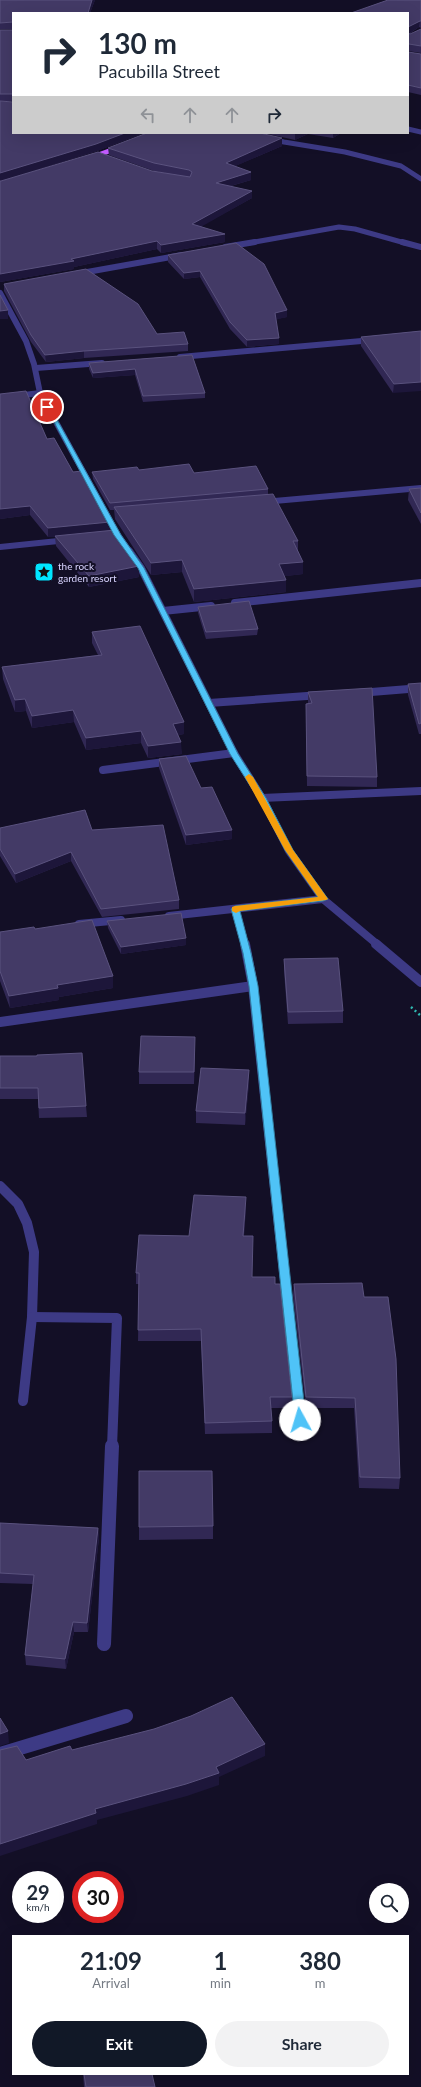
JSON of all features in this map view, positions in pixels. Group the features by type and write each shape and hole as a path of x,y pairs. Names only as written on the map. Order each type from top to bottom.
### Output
{"main road":[{"path":"84,160 127,144"}],"street":[{"path":"409,129 421,132"},
{"path":"250,134 284,142 345,152 401,166 421,179"},
{"path":"98,155 104,158"},
{"path":"218,248 339,227 355,229 421,246"},
{"path":"66,276 188,254"},
{"path":"0,293 29,343 36,368 40,393 112,515 114,536 141,568 164,611 234,754 262,798 289,850 323,899 421,982"},
{"path":"176,357 381,339"},
{"path":"36,368 106,362"},
{"path":"0,398 40,393"},
{"path":"256,503 421,488"},
{"path":"0,547 78,539"},
{"path":"164,611 421,583"},
{"path":"351,693 421,688"},
{"path":"209,703 327,695"},
{"path":"103,770 234,754"},
{"path":"262,798 421,791"},
{"path":"159,917 323,899"},
{"path":"235,909 247,953 253,986 300,1420"},
{"path":"67,926 128,920"},
{"path":"0,1022 253,986"},
{"path":"0,1186 18,1204 28,1222 34,1252 32,1316 23,1401"},
{"path":"32,1316 117,1318 104,1644"},
{"path":"0,1754 126,1716"}],"building":[{"path":"0,0 92,0 88,12 12,12 12,22 0,23"},
{"path":"388,0 421,0 421,21 409,26 409,12 354,12"},
{"path":"421,29 421,46 409,44 410,34"},
{"path":"0,30 12,30 12,94 0,94"},
{"path":"409,52 421,54 421,88 409,85"},
{"path":"0,101 12,102 12,134 122,134 96,144 0,173"},
{"path":"144,134 264,134 282,138 226,163 251,172 216,183 252,191 192,224 225,234 161,245 157,241 71,259 74,261 0,274 0,181 98,152 152,171 190,177 192,172 189,170 154,163 108,148"},
{"path":"236,243 264,264 287,310 275,313 279,338 247,340 230,322 200,271 184,273 168,255"},
{"path":"86,269 138,304 157,334 184,332 188,344 45,355 31,335 4,284"},
{"path":"0,295 8,310 0,311"},
{"path":"421,331 421,382 394,384 361,337"},
{"path":"192,355 205,393 143,396 135,369 93,373 89,363"},
{"path":"26,391 47,439 54,438 73,472 82,471 110,522 48,528 30,506 0,509 0,394"},
{"path":"189,464 194,473 256,466 268,489 110,503 92,472 137,467 139,470"},
{"path":"421,488 421,513 409,489"},
{"path":"273,494 298,541 293,541 303,562 279,564 286,580 194,589 182,560 151,563 114,507"},
{"path":"115,530 139,566 89,576 55,536"},
{"path":"249,601 258,629 206,632 198,607"},
{"path":"140,626 184,722 173,724 181,742 148,746 141,731 86,738 73,710 32,716 25,699 15,700 2,667 102,655 92,632"},
{"path":"421,683 421,723 419,724 408,684"},
{"path":"372,688 377,777 307,776 306,704 312,703 308,692"},
{"path":"186,756 201,788 212,787 232,830 186,835 159,759"},
{"path":"85,810 92,830 163,825 179,900 101,909 71,852 15,874 0,849 0,828"},
{"path":"181,913 186,938 121,947 107,921"},
{"path":"92,920 113,976 57,985 58,988 9,996 0,971 0,932 34,927 35,929"},
{"path":"338,958 343,1011 288,1012 284,959"},
{"path":"141,1036 195,1037 194,1072 139,1072"},
{"path":"82,1053 86,1106 39,1108 38,1088 0,1088 0,1056 37,1056"},
{"path":"201,1068 249,1070 245,1113 196,1111"},
{"path":"194,1195 246,1197 243,1236 253,1236 252,1277 275,1277 275,1284 280,1284 292,1397 270,1397 272,1421 205,1423 201,1329 138,1330 139,1273 136,1273 139,1235 189,1236"},
{"path":"362,1283 364,1297 388,1297 396,1359 400,1478 360,1477 355,1398 306,1397 294,1284"},
{"path":"139,1471 212,1471 213,1526 139,1527"},
{"path":"0,1523 98,1528 87,1623 73,1622 65,1659 25,1655 34,1575 0,1573"},
{"path":"232,1697 265,1744 216,1767 219,1773 186,1784 95,1809 96,1813 0,1844 0,1750 17,1746 26,1760 70,1746 72,1750 154,1729 191,1716"},
{"path":"0,1718 8,1731 0,1734"},
{"path":"84,2075 152,2075 155,2087 86,2087"}],"slow traffic":[{"path":"236,911 235,909 323,899 289,850 262,798 249,777"}],"place":[{"name":"the rock garden resort","path":"44,572"}],"route":[{"path":"47,407 118,535 141,568 164,611 234,754 262,798 289,850 323,899 235,909 247,953 253,986 289,1304 300,1420"}]}
